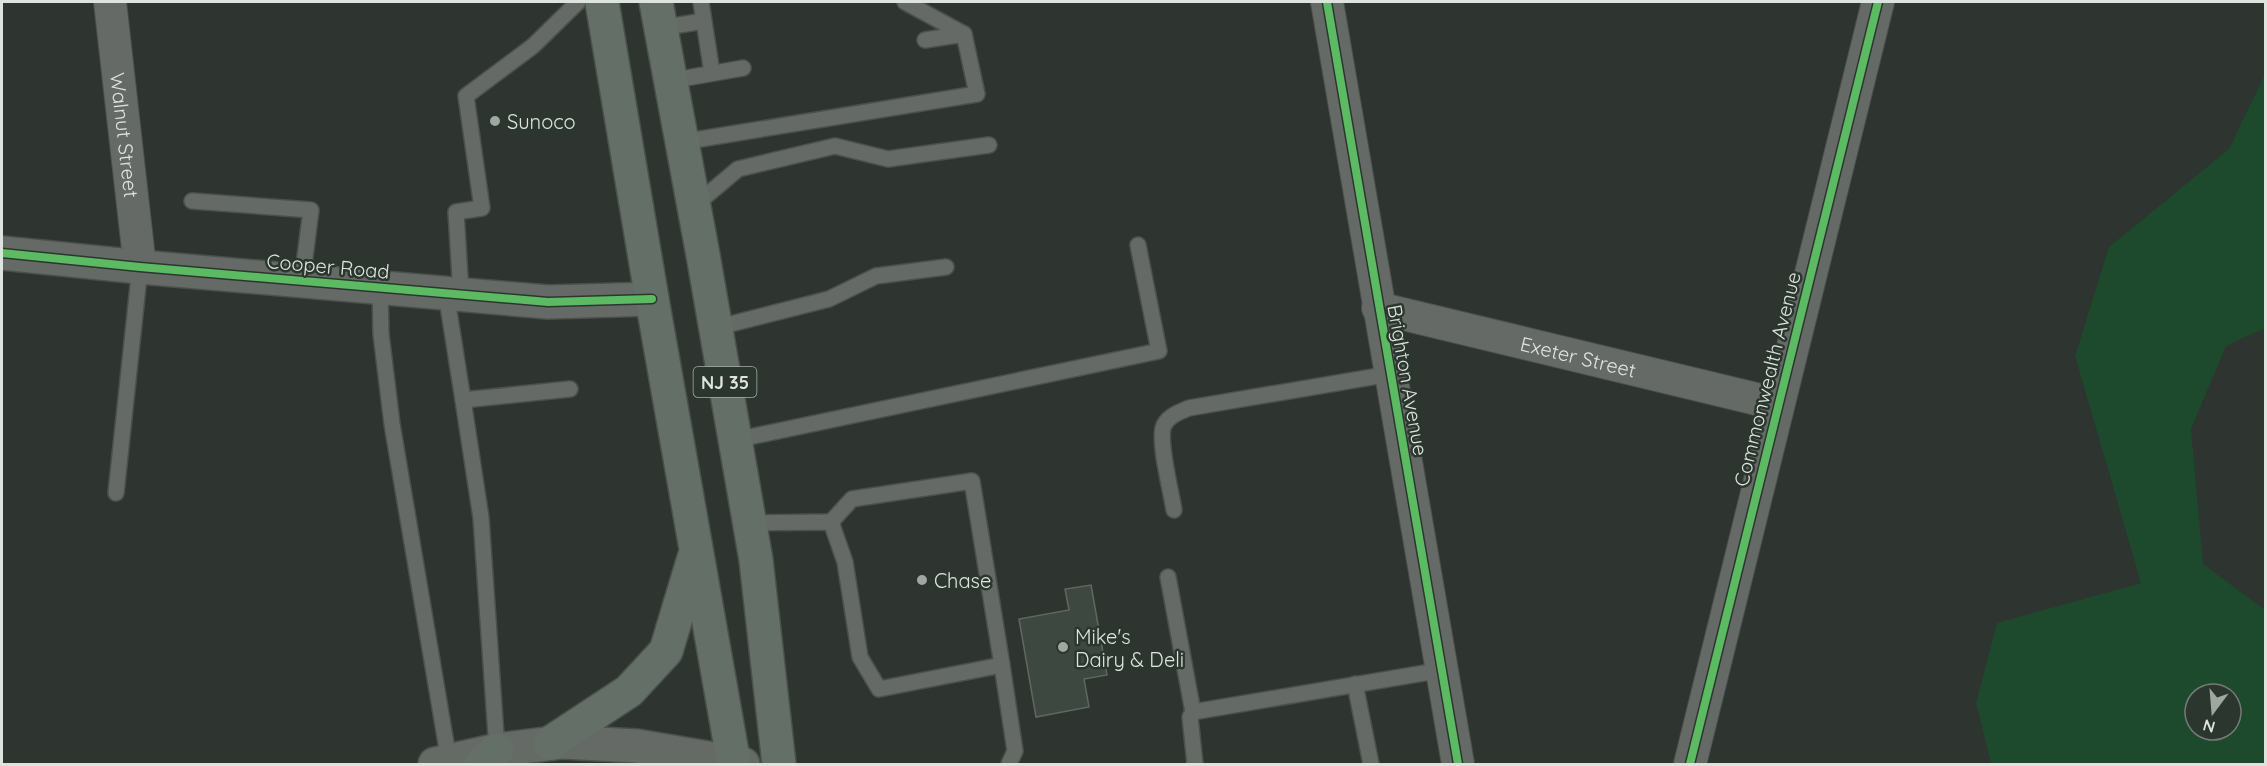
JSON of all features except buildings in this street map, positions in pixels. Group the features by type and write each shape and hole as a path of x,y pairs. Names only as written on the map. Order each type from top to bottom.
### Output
{"highway":[{"name":"NJ 35","path":"602,2 696,551 736,764"},
{"name":"NJ 35","path":"658,15 756,560 779,765"},
{"path":"550,743 629,691 666,651 696,551"}],"street":[{"name":"Walnut Street","path":"110,2 140,267"},
{"name":"Brighton Avenue","path":"1327,2 1458,765"},
{"name":"Commonwealth Avenue","path":"1690,765 1777,404 1878,2"},
{"name":"Cooper Road","path":"2,253 548,302 652,299"},
{"name":"Exeter Street","path":"1378,308 1777,404"},
{"path":"442,763 489,757 562,742 637,746 736,764"}],"lane":[{"path":"489,757 481,518 463,400 453,294 456,212 482,208 466,96 533,46 578,2"},
{"path":"700,2 712,74"},
{"path":"682,142 977,94 964,34 905,2"},
{"path":"658,15 704,21"},
{"path":"925,40 964,34"},
{"path":"669,81 743,68"},
{"path":"694,206 738,169 835,146 888,159 989,145"},
{"path":"192,201 311,210 302,280"},
{"path":"735,440 1160,351 1138,245"},
{"path":"116,493 140,267"},
{"path":"716,328 829,299 876,276 946,267"},
{"path":"380,287 381,334 392,424 442,763"},
{"path":"1174,510 1163,442 1163,427 1172,416 1188,408 1390,374"},
{"path":"463,400 570,389"},
{"path":"749,523 831,522 852,499 972,482 1015,751 1010,765"},
{"path":"831,522 845,562 860,657 879,689 1002,665"},
{"path":"1168,577 1194,712"},
{"path":"1196,765 1190,717 1194,712 1442,670"},
{"path":"1355,684 1371,765"}],"green space":[{"path":"2265,74 2265,328 2226,346 2191,429 2203,564 2265,610 2265,764 1991,764 1976,703 1997,623 2141,583 2075,356 2109,247 2229,149"}],"cycle path":[{"path":"1327,2 1458,764"},
{"path":"1690,764 1878,2"},
{"path":"2,253 548,302 652,299"}],"place":[{"name":"Sunoco","path":"495,121"},
{"name":"Chase","path":"922,580"},
{"name":"Mike's Dairy & Deli","path":"1063,647"}]}
